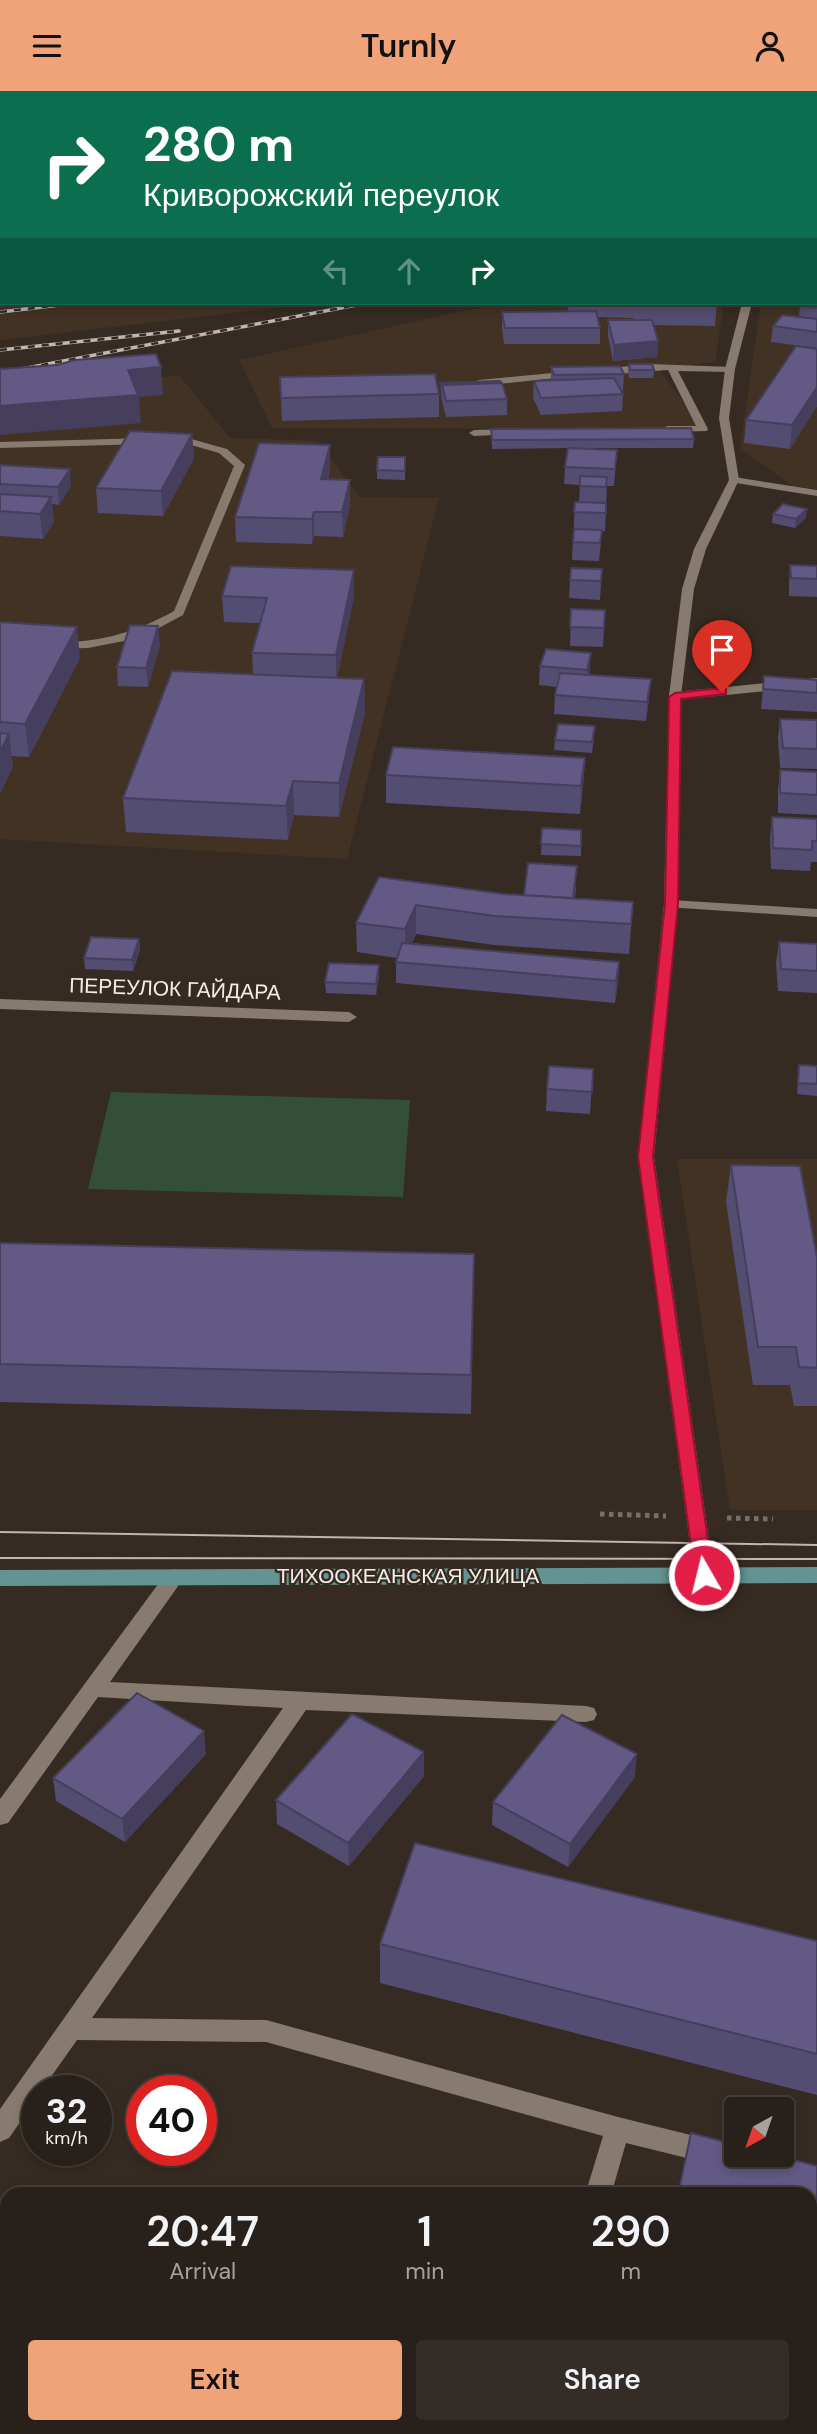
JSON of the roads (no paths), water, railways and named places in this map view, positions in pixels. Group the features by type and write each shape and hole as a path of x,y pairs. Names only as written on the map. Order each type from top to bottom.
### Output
{"main road":[{"name":"ТИХООКЕАНСКАЯ УЛИЦА","path":"0,1578 817,1575"}],"street":[{"path":"704,1575 646,1157 671,904 675,697 688,589 700,549 734,480 724,418 730,369 746,305"},
{"path":"596,372 672,368 730,369"},
{"path":"649,430 704,429 672,368"},
{"path":"461,384 582,373"},
{"path":"474,433 528,432"},
{"path":"0,445 184,440 223,451 240,465 179,613 101,645 39,645"},
{"path":"734,480 817,493"},
{"path":"675,697 817,682"},
{"path":"671,904 817,913"},
{"name":"ПЕРЕУЛОК ГАЙДАРА","path":"0,1004 349,1017"},
{"path":"0,1816 174,1577"},
{"path":"95,1689 586,1714"},
{"path":"0,2130 300,1701"},
{"path":"71,2029 265,2031 618,2129 724,2155"},
{"path":"600,2187 618,2129"}],"tram line":[{"path":"0,1532 817,1545"},
{"path":"0,1558 817,1559"}],"railway":[{"path":"0,312 60,305"},
{"path":"0,373 357,305"},
{"path":"0,350 179,331"}]}
